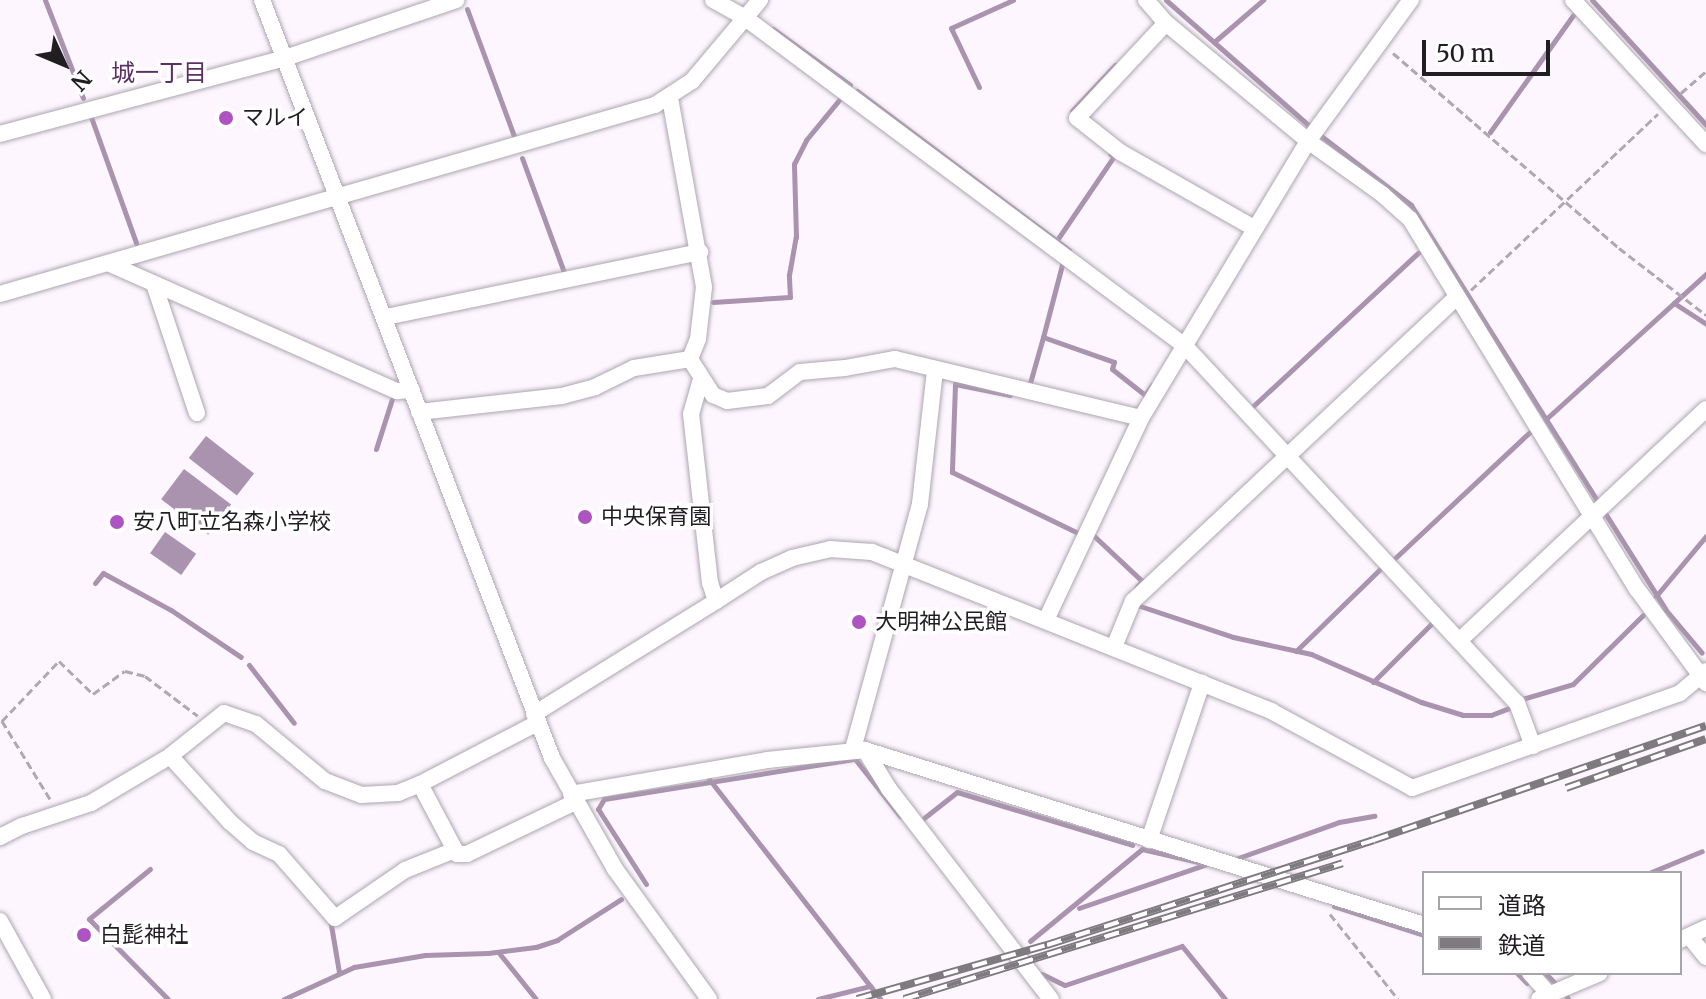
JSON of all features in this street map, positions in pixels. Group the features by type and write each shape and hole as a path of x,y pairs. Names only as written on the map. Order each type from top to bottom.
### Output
{"street":[{"path":"262,0 386,317 535,719 573,798 615,869 709,999"},
{"path":"0,134 285,58 456,0"},
{"path":"713,0 744,17 1185,346 1517,703 1533,746"},
{"path":"0,294 338,199 670,98 692,81 760,0"},
{"path":"0,837 22,826 61,816 91,803 170,756 224,713 243,717 325,781 343,790 380,795 420,784 535,719 761,572 792,558 830,549 872,552 1271,711 1412,788 1680,693 1705,677 1660,623 1591,516 1410,219 1382,194 1308,141 1166,23 1146,0"},
{"path":"1046,620 1141,418 1308,141 1411,0"},
{"path":"1573,0 1706,144"},
{"path":"1166,23 1077,118 1120,152 1254,228"},
{"path":"670,98 700,252 703,313 690,359 713,395 727,401 768,396 800,372 895,359 1141,418"},
{"path":"386,317 700,252"},
{"path":"110,264 397,391 412,390"},
{"path":"154,284 197,413"},
{"path":"1114,647 1133,601 1458,299"},
{"path":"419,412 562,396 595,387 634,368 690,359"},
{"path":"859,750 922,491 935,370"},
{"path":"701,378 691,414 710,583 716,601"},
{"path":"1460,640 1706,409"},
{"path":"1149,840 1202,683"},
{"path":"859,750 1051,999"},
{"path":"420,784 457,854 467,854 573,798 767,760 859,750 1422,924"},
{"path":"170,756 230,822 253,842 279,854 335,918 405,870 455,850"},
{"path":"0,921 43,999"},
{"path":"1706,928 1685,938 1706,957"},
{"path":"1531,975 1544,997 1595,975"}],"path":[{"path":"1380,43 1680,298 1706,315"},
{"path":"1458,299 1706,71"},
{"path":"61,816 2,721 59,661 93,694 125,671 145,676 208,723"},
{"path":"1327,894 1323,906 1398,999"}],"shaded area":[{"path":"206,436 254,474 237,496 189,458"},
{"path":"184,469 231,505 208,535 161,499"},
{"path":"165,532 196,554 181,575 150,553"}],"waterway":[{"path":"45,0 83,98"},
{"path":"979,87 951,28 1013,0"},
{"path":"1166,0 1316,132 1411,205 1665,609 1702,653"},
{"path":"1214,42 1263,0"},
{"path":"1592,0 1706,125"},
{"path":"467,9 514,136"},
{"path":"1490,132 1573,15"},
{"path":"773,29 850,85"},
{"path":"1072,111 1115,65"},
{"path":"857,91 1069,250"},
{"path":"713,302 790,297 789,275 796,237 794,164 806,140 839,100"},
{"path":"91,117 136,243"},
{"path":"1057,240 1114,156 1110,154"},
{"path":"522,158 564,272"},
{"path":"1251,408 1418,253"},
{"path":"1063,261 1043,337 1114,362 1112,369 1145,395 1152,385"},
{"path":"1546,419 1706,274"},
{"path":"1674,303 1706,324"},
{"path":"1030,383 1043,337"},
{"path":"1010,395 955,384 952,472 1078,533"},
{"path":"376,449 392,399"},
{"path":"1393,560 1530,432"},
{"path":"1093,535 1142,581 1136,588"},
{"path":"1656,596 1706,536"},
{"path":"1296,651 1382,567"},
{"path":"95,583 103,573 171,610 241,657"},
{"path":"1137,605 1233,637 1311,654 1421,702 1463,715 1491,715 1512,707"},
{"path":"1522,699 1573,684 1643,615"},
{"path":"1373,682 1433,622"},
{"path":"249,665 294,723"},
{"path":"646,884 598,809 604,799 855,759 900,816"},
{"path":"709,779 880,999"},
{"path":"924,818 957,792 1132,845"},
{"path":"1238,858 1339,822 1374,816"},
{"path":"1030,941 1142,849 1198,862"},
{"path":"1654,871 1702,851"},
{"path":"1079,908 1207,864"},
{"path":"150,869 89,919 168,999"},
{"path":"284,999 354,967 425,955 488,953 536,947 557,940 621,899"},
{"path":"1334,906 1422,934"},
{"path":"330,919 339,972"},
{"path":"1042,974 1065,985 1182,946 1225,999"},
{"path":"499,953 536,999"},
{"path":"1519,975 1527,983"},
{"path":"1547,975 1554,982"},
{"path":"818,999 870,986"}],"railway":[{"path":"857,999 1047,945 1374,840 1706,726"},
{"path":"1566,788 1706,739"},
{"path":"904,999 1342,863"}],"place":[{"name":"マルイ","path":"226,118"},
{"name":"中央保育園","path":"585,517"},
{"name":"安八町立名森小学校","path":"117,522"},
{"name":"大明神公民館","path":"859,622"},
{"name":"白髭神社","path":"84,935"}],"district":[{"name":"城一丁目","path":"159,73"}]}
